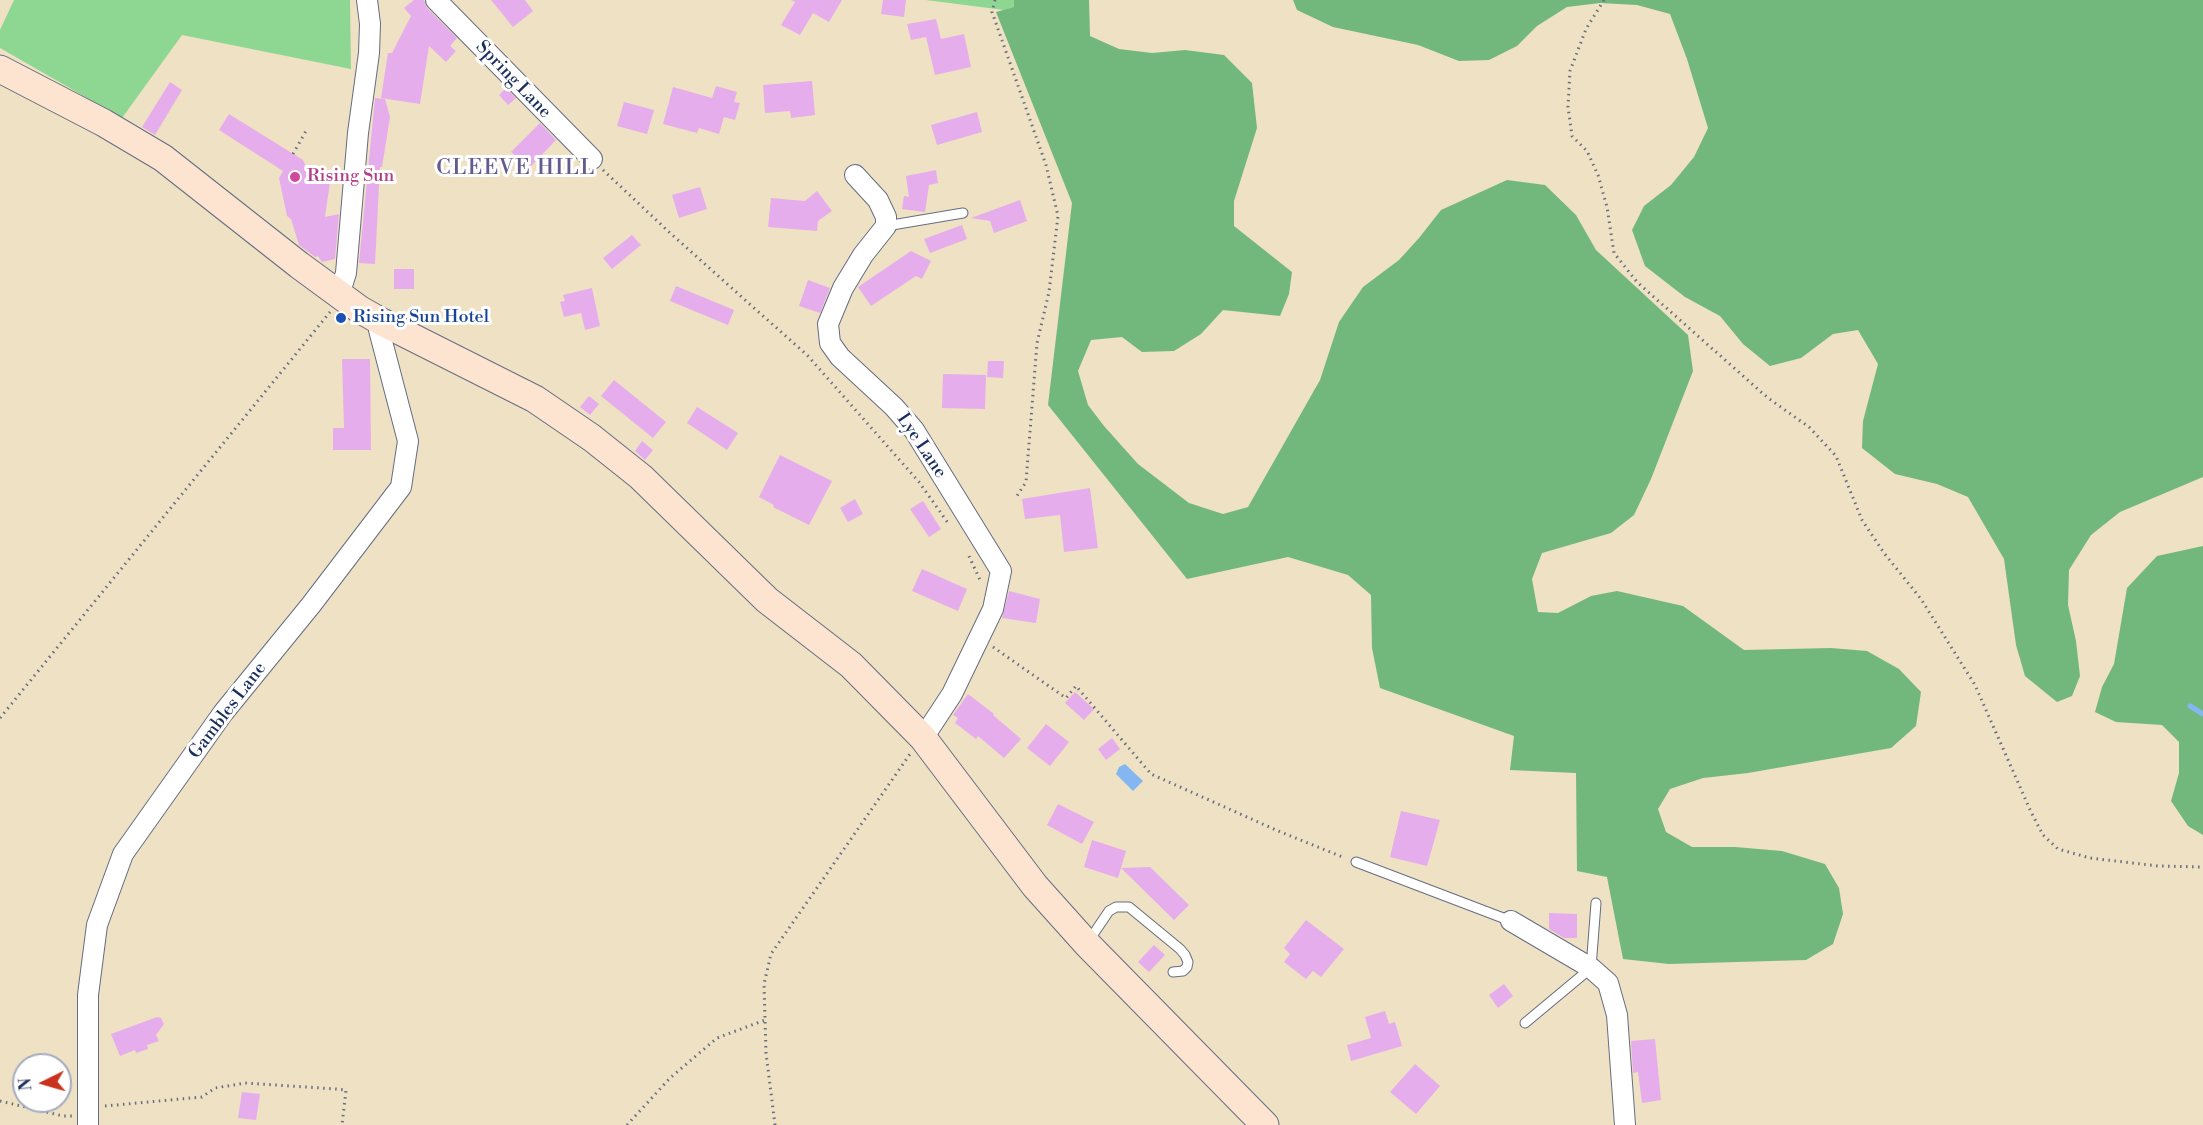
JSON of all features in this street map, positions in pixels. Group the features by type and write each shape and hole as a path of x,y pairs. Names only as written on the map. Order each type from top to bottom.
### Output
{"main road":[{"path":"0,69 104,123 163,158 339,295 382,322 535,399 592,438 658,492 767,600 851,665 923,738 1035,886 1087,944 1265,1125"}],"street":[{"path":"339,295 346,273 358,133 369,53 370,24 367,0"},
{"name":"Spring Lane","path":"436,0 592,159"},
{"path":"855,176 878,200 886,217 886,226"},
{"name":"Lye Lane","path":"886,226 863,255 843,288 828,324 830,343 834,351 894,407 914,430 1001,571 993,609 980,637 952,694 923,738"},
{"name":"Gambles Lane","path":"88,1116 88,996 97,925 123,854 223,713 311,605 401,487 408,441 379,330 382,322"},
{"path":"1511,921 1591,968 1608,983 1617,1015 1625,1125"}],"lane":[{"path":"886,226 963,213"},
{"path":"1356,862 1511,921"},
{"path":"1525,1023 1591,968 1596,903"},
{"path":"1087,944 1110,911 1116,907 1129,907 1185,955 1188,962 1187,967 1183,971 1173,972"}],"path":[{"path":"994,0 992,12 1046,165 1058,216 1049,292 1037,343 1026,482 1015,499"},
{"path":"1604,0 1586,29 1570,71 1568,107 1572,136 1587,150 1598,175 1607,207 1614,252 1637,282 1768,398 1809,427 1836,456 1862,520 1884,553 1921,599 1975,685 2043,835 2058,849 2090,858 2158,866 2203,867"},
{"path":"293,154 306,131"},
{"path":"592,159 669,232 808,356 919,482 951,527"},
{"path":"0,718 330,312 339,295"},
{"path":"969,556 993,609"},
{"path":"980,637 1066,698 1076,686 1151,774 1276,830 1356,862"},
{"path":"775,1125 766,1053 765,1020 765,984 771,954 905,761"},
{"path":"627,1125 670,1078 717,1038 765,1020"},
{"path":"0,1101 63,1116 88,1116 202,1096 216,1088 245,1083 346,1090 342,1125"}],"green space":[{"path":"14,0 350,0 351,69 182,35 122,118 0,48 0,30"},
{"path":"926,0 1014,0 1014,7 1004,10"},
{"path":"1014,0 1089,0 1090,36 1119,49 1152,53 1185,50 1224,55 1252,83 1257,128 1234,201 1234,226 1292,272 1289,294 1280,316 1223,310 1201,334 1174,351 1142,352 1122,337 1091,340 1078,371 1088,405 1104,426 1138,464 1189,503 1223,514 1248,507 1320,380 1339,322 1363,287 1399,260 1441,210 1507,180 1545,185 1576,215 1596,250 1688,335 1693,371 1651,479 1634,515 1611,533 1542,553 1532,579 1538,612 1558,613 1591,596 1617,591 1683,606 1744,650 1831,648 1867,651 1899,669 1921,692 1916,726 1891,748 1748,773 1703,778 1670,789 1658,809 1666,832 1692,847 1735,847 1782,851 1825,864 1839,888 1843,914 1833,944 1806,960 1669,964 1623,959 1607,877 1577,871 1576,773 1510,770 1514,736 1380,688 1372,648 1371,595 1348,575 1288,557 1187,579 1048,405 1072,203 996,12 1014,7"},
{"path":"1293,0 2203,0 2203,477 2120,512 2091,535 2069,570 2068,605 2076,641 2080,676 2072,696 2057,702 2025,676 2016,645 2004,559 1968,497 1937,484 1895,474 1862,448 1863,421 1878,364 1858,330 1833,334 1801,358 1770,366 1743,344 1720,316 1685,297 1645,266 1632,230 1644,206 1671,185 1694,157 1708,128 1687,59 1670,14 1637,5 1600,3 1567,7 1537,26 1517,46 1489,60 1459,61 1418,45 1333,27 1297,10"},
{"path":"2203,546 2203,835 2188,826 2171,801 2179,773 2179,742 2162,725 2116,722 2095,712 2102,687 2114,664 2127,588 2157,556"}],"water":[{"path":"1125,764 1143,781 1133,791 1116,774 1119,767"}],"building":[{"path":"414,0 424,0 427,8 457,38 450,46 456,51 446,62 429,46 420,104 381,98 388,53 392,53 411,16 404,8"},
{"path":"491,0 525,0 533,11 513,27"},
{"path":"791,0 842,0 829,22 813,13 800,35 781,25 795,2"},
{"path":"883,0 906,0 904,17 881,14"},
{"path":"936,19 941,39 964,34 971,67 935,75 926,37 911,40 907,24"},
{"path":"812,81 815,115 791,118 790,111 765,113 763,85"},
{"path":"170,82 182,90 155,135 142,127"},
{"path":"716,86 737,92 734,102 740,103 735,120 724,117 719,134 699,128 697,133 663,124 673,87 712,98"},
{"path":"506,88 516,98 508,105 499,95"},
{"path":"375,98 385,99 390,117 382,167 380,167 375,264 359,263"},
{"path":"624,102 654,110 647,134 617,126"},
{"path":"977,112 982,132 937,145 931,125"},
{"path":"229,114 303,160 308,171 331,175 325,217 339,214 335,259 322,262 318,256 315,257 299,245 291,219 287,216 279,178 283,171 219,130"},
{"path":"540,123 556,140 530,167 511,152"},
{"path":"936,170 938,183 929,185 925,212 902,209 904,196 909,197 906,176"},
{"path":"700,187 707,209 679,218 672,195"},
{"path":"817,191 832,211 818,221 817,231 768,227 771,198 805,201"},
{"path":"1020,200 1027,221 994,233 990,221 971,218"},
{"path":"962,225 967,239 930,253 924,239"},
{"path":"632,235 641,245 612,269 603,258"},
{"path":"911,251 931,261 922,279 916,276 871,306 858,287"},
{"path":"394,269 414,269 414,289 394,289"},
{"path":"808,280 830,288 820,313 799,306"},
{"path":"676,286 734,310 728,325 670,301"},
{"path":"592,288 600,326 585,330 581,313 564,317 560,302 565,301 563,295"},
{"path":"342,359 370,359 371,450 333,450 333,428 344,428"},
{"path":"988,361 1004,361 1003,378 987,377"},
{"path":"943,374 986,375 985,409 942,408"},
{"path":"614,380 666,422 653,438 601,396"},
{"path":"589,396 599,404 590,415 580,407"},
{"path":"697,407 738,433 727,450 687,423"},
{"path":"642,441 653,450 645,460 635,451"},
{"path":"780,455 832,481 809,525 773,507 774,505 759,497"},
{"path":"1090,488 1098,548 1064,552 1060,515 1025,519 1022,499"},
{"path":"855,499 863,514 848,522 840,508"},
{"path":"923,501 941,529 929,537 910,509"},
{"path":"922,569 967,589 958,611 912,591"},
{"path":"1009,591 1040,599 1036,623 1002,618"},
{"path":"1075,692 1094,709 1084,720 1065,703"},
{"path":"968,694 1021,739 1004,758 978,736 976,739 955,723 958,718 953,715"},
{"path":"1046,724 1069,742 1050,766 1027,748"},
{"path":"1112,738 1120,749 1106,760 1098,749"},
{"path":"1058,804 1094,822 1082,844 1047,825"},
{"path":"1401,811 1440,820 1427,866 1390,857"},
{"path":"1092,840 1126,851 1118,878 1084,867"},
{"path":"1150,867 1189,905 1174,920 1121,868"},
{"path":"1549,913 1577,914 1577,938 1564,938 1549,929"},
{"path":"1306,920 1344,949 1321,977 1313,971 1306,979 1284,962 1290,954 1284,948"},
{"path":"1154,945 1165,955 1149,972 1138,962"},
{"path":"1504,984 1513,996 1498,1008 1489,995"},
{"path":"1385,1011 1389,1024 1395,1022 1402,1046 1351,1061 1347,1045 1371,1038 1365,1017"},
{"path":"157,1017 161,1018 164,1024 156,1035 159,1041 147,1045 148,1049 136,1053 135,1050 120,1056 111,1034"},
{"path":"1655,1039 1661,1100 1642,1103 1638,1072 1633,1073 1631,1041"},
{"path":"1415,1064 1440,1086 1416,1114 1390,1092"},
{"path":"242,1092 260,1094 256,1120 238,1118"}],"waterway":[{"path":"2190,706 2203,714"}],"place":[{"name":"Rising Sun","path":"295,177"},
{"name":"Rising Sun Hotel","path":"341,318"}],"district":[{"name":"CLEEVE HILL","path":"516,169"}]}
